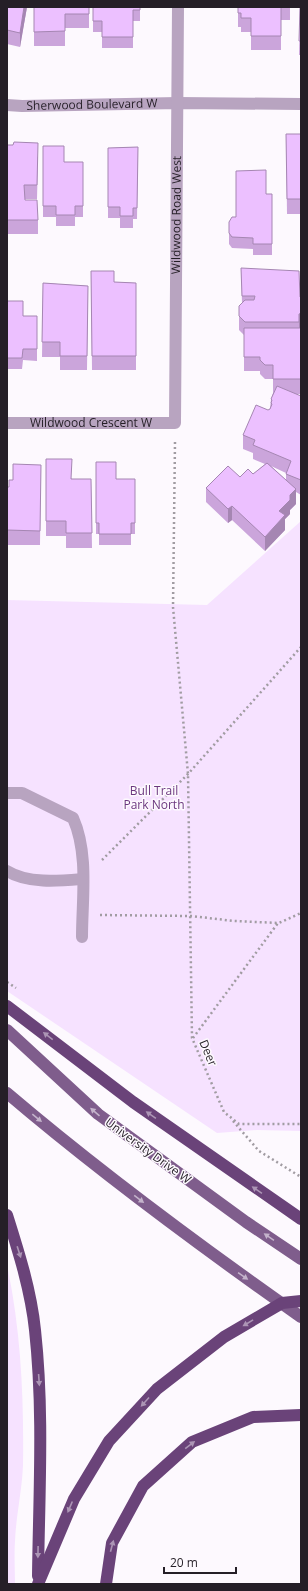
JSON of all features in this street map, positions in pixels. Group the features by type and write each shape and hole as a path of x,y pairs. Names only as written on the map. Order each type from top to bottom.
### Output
{"highway":[{"path":"7,1006 133,1102 301,1219"},
{"path":"7,1215 24,1268 35,1329 40,1407 38,1584"},
{"path":"38,1584 74,1499 109,1441 157,1389 224,1337 282,1303 301,1301"},
{"path":"106,1584 112,1543 144,1486 192,1442 253,1418 301,1415"}],"main road":[{"name":"University Drive W","path":"7,1030 98,1114 246,1222 301,1259"},
{"path":"7,1093 92,1163 195,1242 301,1317"}],"street":[{"name":"Wildwood Road West","path":"176,423 178,7"},
{"name":"Sherwood Boulevard W","path":"7,105 178,103 301,104"},
{"name":"Wildwood Crescent W","path":"7,423 176,423"},
{"path":"7,793 22,793 73,818 80,834 82,937"},
{"path":"7,871 16,877 41,879 82,879"}],"path":[{"name":"Deer","path":"176,423 173,607 188,774 192,1038 224,1112 259,1151 301,1177"},
{"path":"82,879 188,774 301,647"},
{"path":"82,915 191,916 234,922 279,923 301,913"},
{"path":"192,1038 279,923"},
{"path":"229,1116 239,1124 301,1124"}],"green space":[{"name":"Bull Trail Park North","path":"301,521 301,1131 257,1130 217,1133 7,991 7,600 207,605"},
{"path":"7,1265 16,1315 21,1365 23,1415 23,1465 16,1532 15,1584 7,1584"}],"building":[{"path":"7,7 24,7 20,33 7,30"},
{"path":"34,7 89,7 89,14 65,14 65,31 34,32"},
{"path":"93,7 140,7 140,10 133,10 133,37 102,37 102,21 93,21"},
{"path":"238,7 281,7 281,36 251,36 251,18 241,18 241,13 238,13"},
{"path":"300,7 301,41 299,41"},
{"path":"286,134 301,134 301,199 287,199"},
{"path":"14,142 38,143 37,185 24,185 25,200 37,200 38,220 7,220 7,145 13,145"},
{"path":"43,146 64,146 64,162 83,162 83,206 75,206 75,215 56,215 56,206 43,206"},
{"path":"138,147 137,208 133,208 133,216 120,216 120,207 108,207 108,148"},
{"path":"266,170 266,194 272,194 272,244 253,244 253,238 232,237 229,233 229,222 232,217 236,217 236,171"},
{"path":"241,268 299,271 301,313 299,314 299,322 245,322 239,316 239,306 245,300 254,300 255,296 242,296"},
{"path":"91,271 114,271 114,282 136,283 136,356 92,356"},
{"path":"43,283 88,286 87,356 60,356 60,342 42,342"},
{"path":"7,301 23,301 23,316 37,316 37,349 23,349 22,358 7,358"},
{"path":"244,328 301,328 301,379 273,379 273,365 265,365 260,360 260,357 244,357"},
{"path":"277,386 301,396 301,480 286,474 291,461 253,445 255,440 243,435 256,405 268,410 270,409 272,404 271,399"},
{"path":"46,459 72,459 71,479 91,479 92,533 66,533 66,521 46,521"},
{"path":"96,462 116,462 116,479 135,479 135,523 131,523 131,534 99,534 99,523 96,523"},
{"path":"267,463 296,489 290,495 290,500 279,511 285,515 265,537 232,506 228,509 206,488 228,466 240,477 248,469 253,474"},
{"path":"13,464 41,465 40,531 7,530 7,487 9,487 9,480 13,480"}]}
